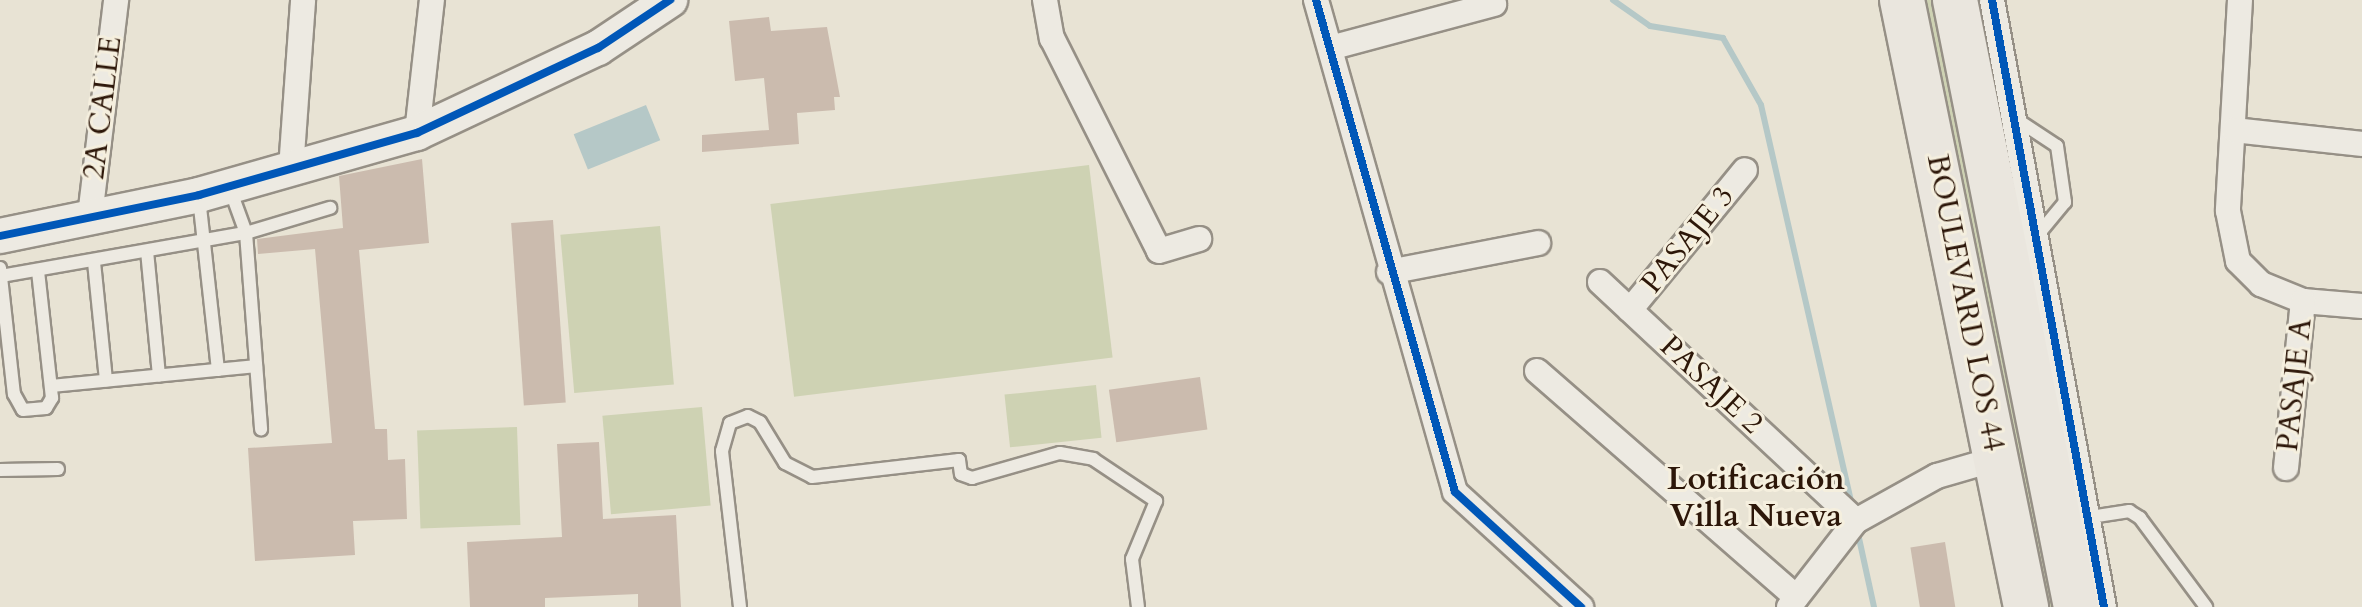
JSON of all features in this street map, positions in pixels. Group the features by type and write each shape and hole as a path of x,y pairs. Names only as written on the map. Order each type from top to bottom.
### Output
{"highway":[{"name":"BOULEVARD LOS 44","path":"1902,0 2026,607"},
{"name":"BOULEVARD LOS 44","path":"1955,0 2075,520 2076,607"}],"street":[{"name":"2A CALLE","path":"90,216 116,0"},
{"path":"291,169 303,0"},
{"path":"417,133 432,0"},
{"path":"0,236 214,191 417,133 598,48 670,0"},
{"path":"1045,0 1052,38 1159,251 1199,239"},
{"path":"1316,0 1389,272 1455,492 1581,607"},
{"path":"1992,0 2036,237 2075,520 2104,607"},
{"path":"2240,0 2228,211 2238,261 2261,284 2303,301 2362,306"},
{"path":"1330,48 1494,4"},
{"path":"2234,130 2362,144"},
{"name":"PASAJE 3","path":"1630,310 1745,170"},
{"path":"1389,272 1538,243"},
{"name":"PASAJE 2","path":"1600,282 1856,521"},
{"name":"PASAJE A","path":"2286,468 2303,301"},
{"path":"1537,371 1792,602 1856,521 1937,476 1996,459"}],"lane":[{"path":"2013,118 2057,146 2065,202 2036,237"},
{"path":"214,191 246,233 261,429"},
{"path":"214,191 206,240 218,370"},
{"path":"1,276 38,272 246,233 330,208"},
{"path":"147,251 159,375"},
{"path":"94,262 106,380"},
{"path":"0,268 16,404 46,408 52,386 38,272"},
{"path":"52,386 256,366"},
{"path":"740,607 722,451 730,423 748,416 760,422 785,463 812,477 959,460 961,474 972,478 1060,453 1093,459 1156,501 1132,559 1138,607"},
{"path":"0,470 58,469"},
{"path":"2075,520 2129,511 2140,518 2206,607"}],"green space":[{"path":"1912,0 1945,0 2060,607 2038,607"},
{"path":"1089,165 1113,358 794,397 770,204"},
{"path":"660,226 674,384 574,393 560,235"},
{"path":"1096,385 1102,438 1010,447 1005,395"},
{"path":"702,407 711,506 611,514 602,416"},
{"path":"517,427 520,525 420,528 417,430"}],"shaded area":[{"path":"646,105 660,140 588,169 574,134"}],"building":[{"path":"769,17 771,31 827,27 840,97 834,97 835,110 797,113 799,144 702,152 702,135 769,130 764,78 735,81 729,21"},
{"path":"422,159 429,243 359,250 375,429 387,429 388,460 405,459 407,519 353,521 355,555 255,561 248,448 332,443 315,249 258,254 257,239 343,228 339,176"},
{"path":"553,220 566,403 524,405 511,223"},
{"path":"1200,377 1207,429 1116,442 1109,390"},
{"path":"599,442 603,519 676,515 681,607 638,607 638,594 545,598 545,607 470,607 467,542 562,537 557,444"},
{"path":"1945,542 1955,607 1920,607 1910,547"}],"waterway":[{"path":"1613,0 1650,26 1723,38 1761,105 1852,507"},
{"path":"1857,529 1874,607"}],"cycle path":[{"path":"0,236 199,195 417,133 598,48 670,0"},
{"path":"1316,0 1455,492 1581,607"},
{"path":"1992,0 2104,607"}],"district":[{"name":"Lotificación Villa Nueva","path":"1756,498"}]}
